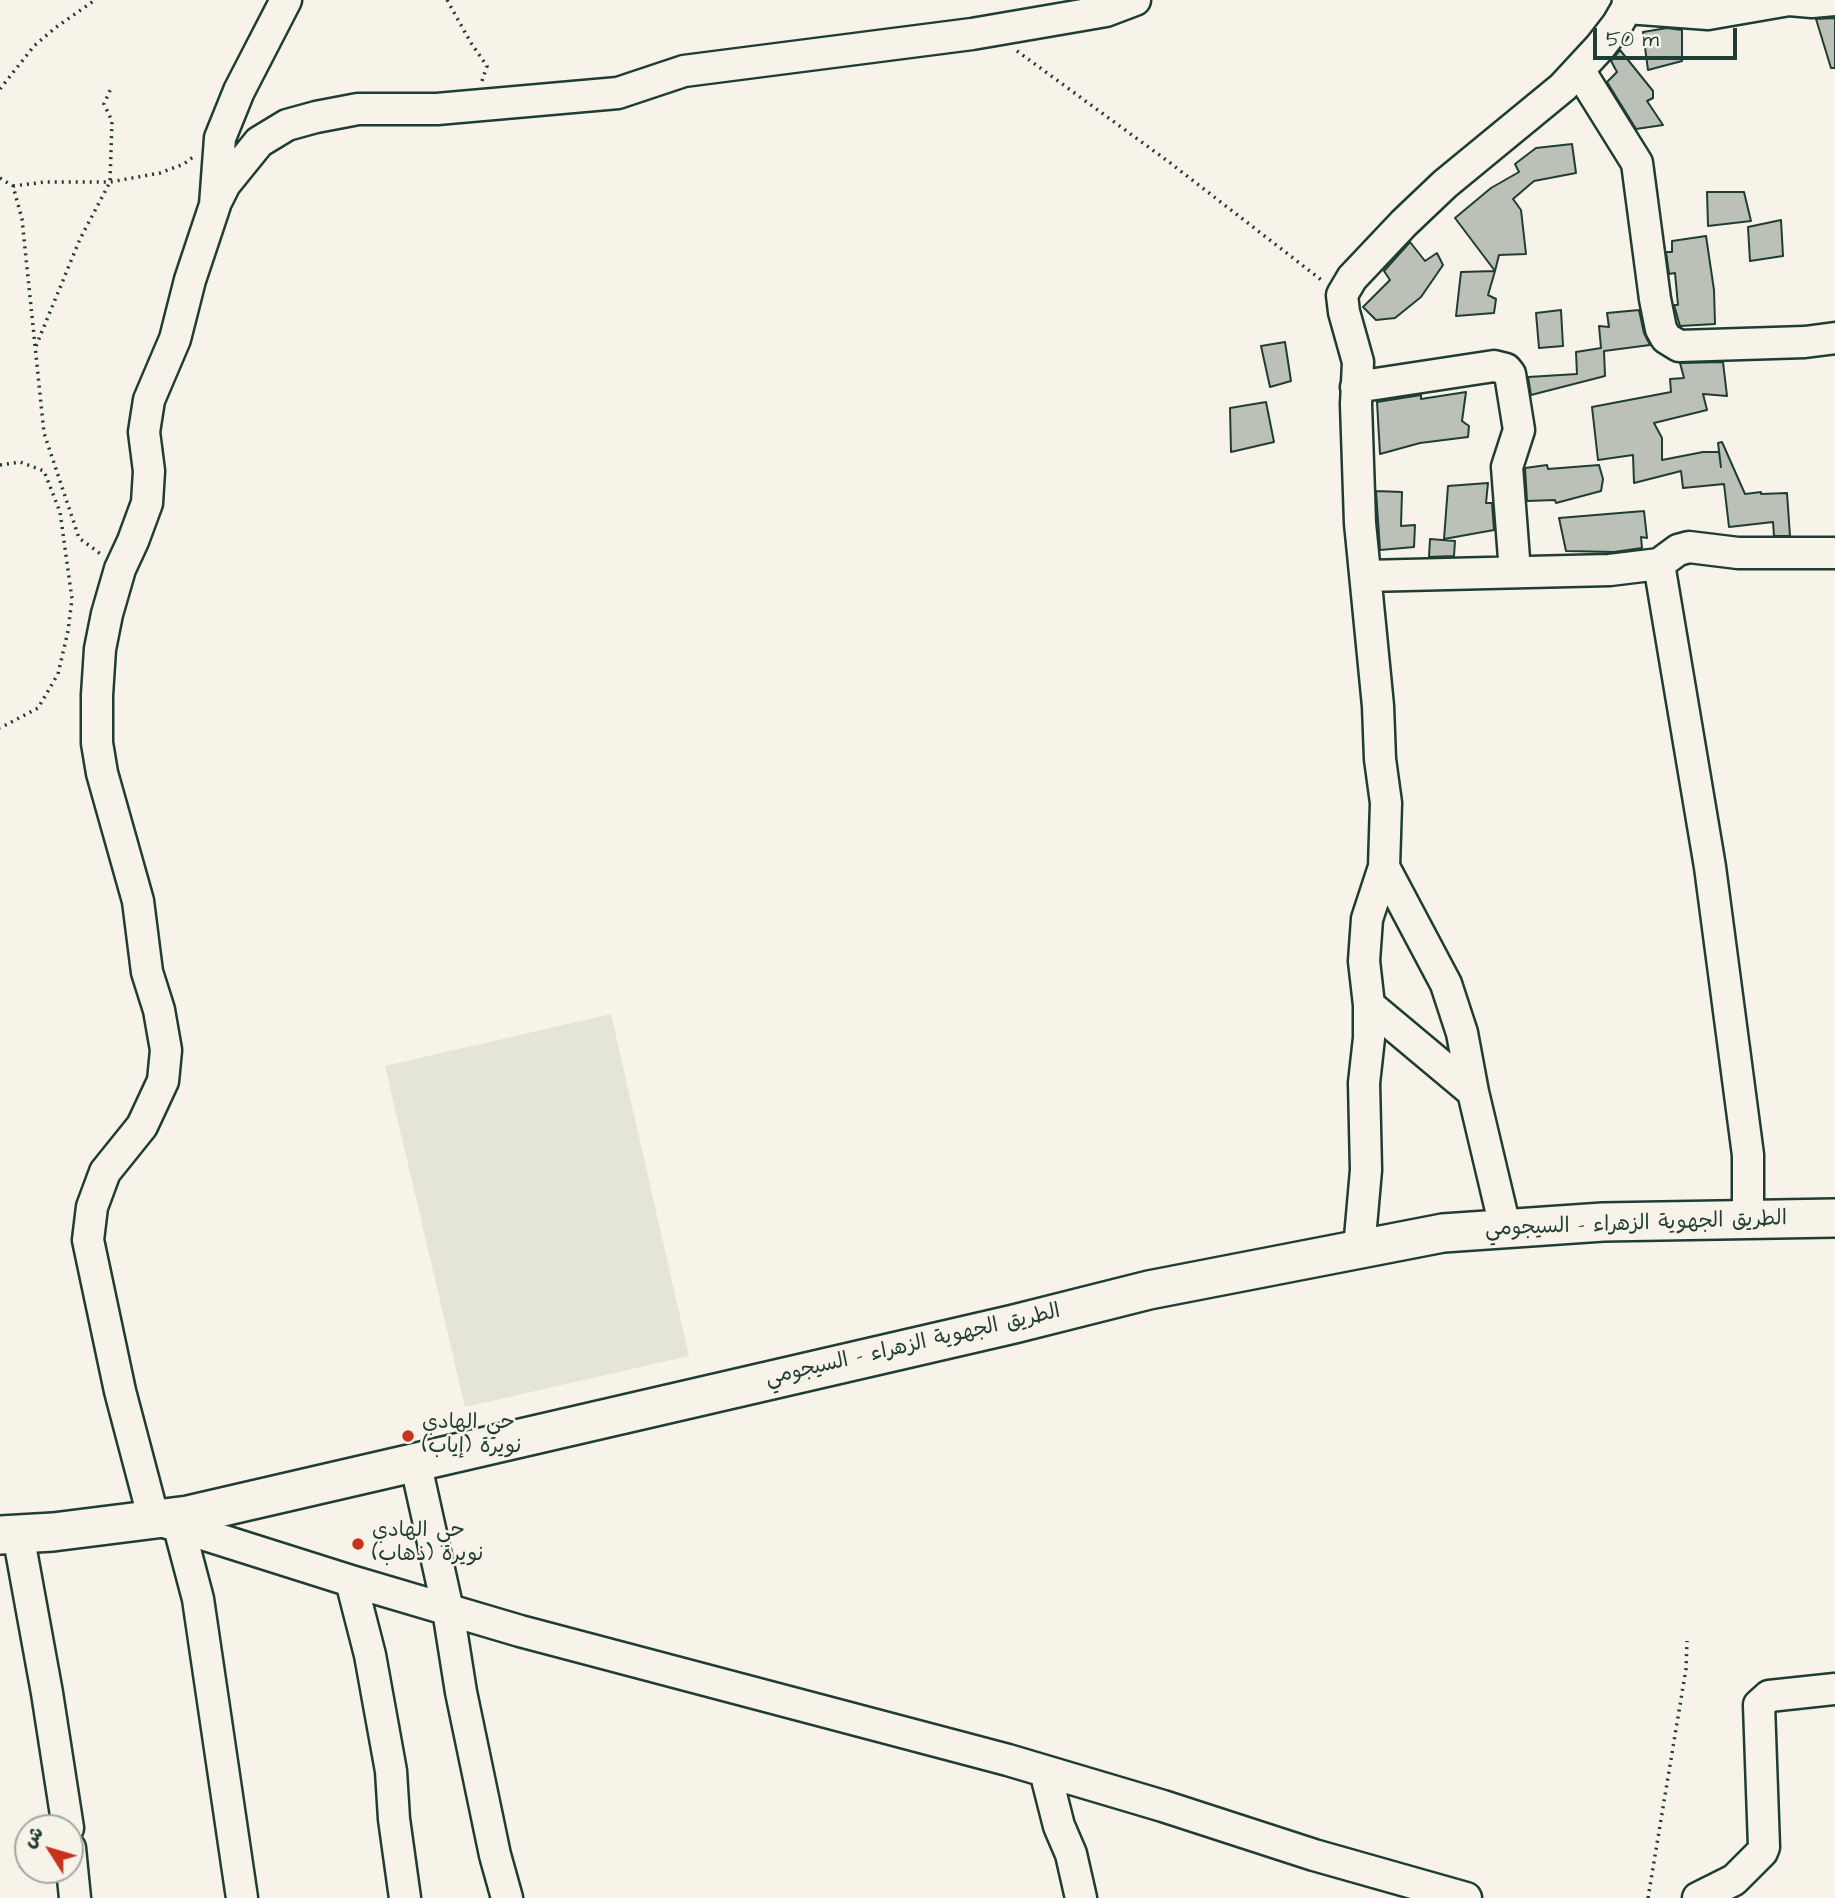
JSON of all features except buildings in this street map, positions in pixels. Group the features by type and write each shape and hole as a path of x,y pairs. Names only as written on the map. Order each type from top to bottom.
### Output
{"main road":[{"name":"الطريق الجهوية الزهراء - السيجومي","path":"9,1534 163,1522 415,1461 1014,1324 1149,1290 1443,1234 1505,1227 1603,1222 1835,1219"}],"street":[{"path":"215,205 220,138 239,91 286,0"},
{"path":"242,1898 198,1599 163,1522 120,1391 88,1240 92,1207 105,1172 142,1126 163,1081 166,1050 159,1010 147,972 138,901 102,773 97,743 100,649 120,569 134,541 147,503 149,471 144,432 149,400 175,340 190,280 215,205 225,184 259,142 288,125 316,117 358,109 462,107 618,93 684,71 986,31 1106,11 1135,0"},
{"path":"1359,1249 1366,1170 1364,1083 1369,1038 1369,1005 1364,961 1367,919 1384,867 1386,803 1360,523 1356,387 1358,362 1344,313 1342,295 1352,278 1445,184 1534,112 1579,70 1600,47 1627,4 1708,14 1789,0 1835,0"},
{"path":"1579,70 1637,163 1655,299 1661,329 1666,338 1679,346 1805,342 1835,338"},
{"path":"1356,387 1494,366 1500,366 1510,374 1519,430 1507,467 1515,572"},
{"path":"1366,576 1610,570 1659,565 1678,551 1689,547 1738,552 1835,553"},
{"path":"1659,565 1710,867 1748,1155 1748,1221"},
{"path":"1384,867 1446,984 1462,1033 1505,1227"},
{"path":"1369,1005 1473,1092"},
{"path":"415,1461 449,1610 461,1692 495,1854 507,1898"},
{"path":"163,1522 449,1610 1045,1771 1314,1855 1466,1898"},
{"path":"9,1534 47,1693 66,1814"},
{"path":"351,1581 370,1655 391,1771 394,1819 405,1898"},
{"path":"1698,1898 1734,1880 1764,1847 1759,1706 1769,1696 1835,1689"},
{"path":"1045,1771 1059,1826 1071,1854 1080,1898"}],"path":[{"path":"0,89 34,46 96,0"},
{"path":"447,0 487,66 479,90 462,107"},
{"path":"986,31 1038,65 1169,162 1342,295"},
{"path":"35,348 80,239 110,182 112,121 104,104 111,88"},
{"path":"0,178 13,186 56,182 110,182 160,173 184,164 220,138"},
{"path":"13,186 22,219 44,433 79,538 120,569"},
{"path":"0,465 20,462 44,471 60,512 72,599 58,674 38,708 0,728"},
{"path":"1648,1898 1686,1669 1687,1641"}],"shaded area":[{"path":"611,1014 689,1356 465,1407 385,1066"}],"place":[{"name":"حي الهادي نويرة (إياب)","path":"408,1436"},
{"name":"حي الهادي نويرة (ذهاب)","path":"358,1544"}]}
